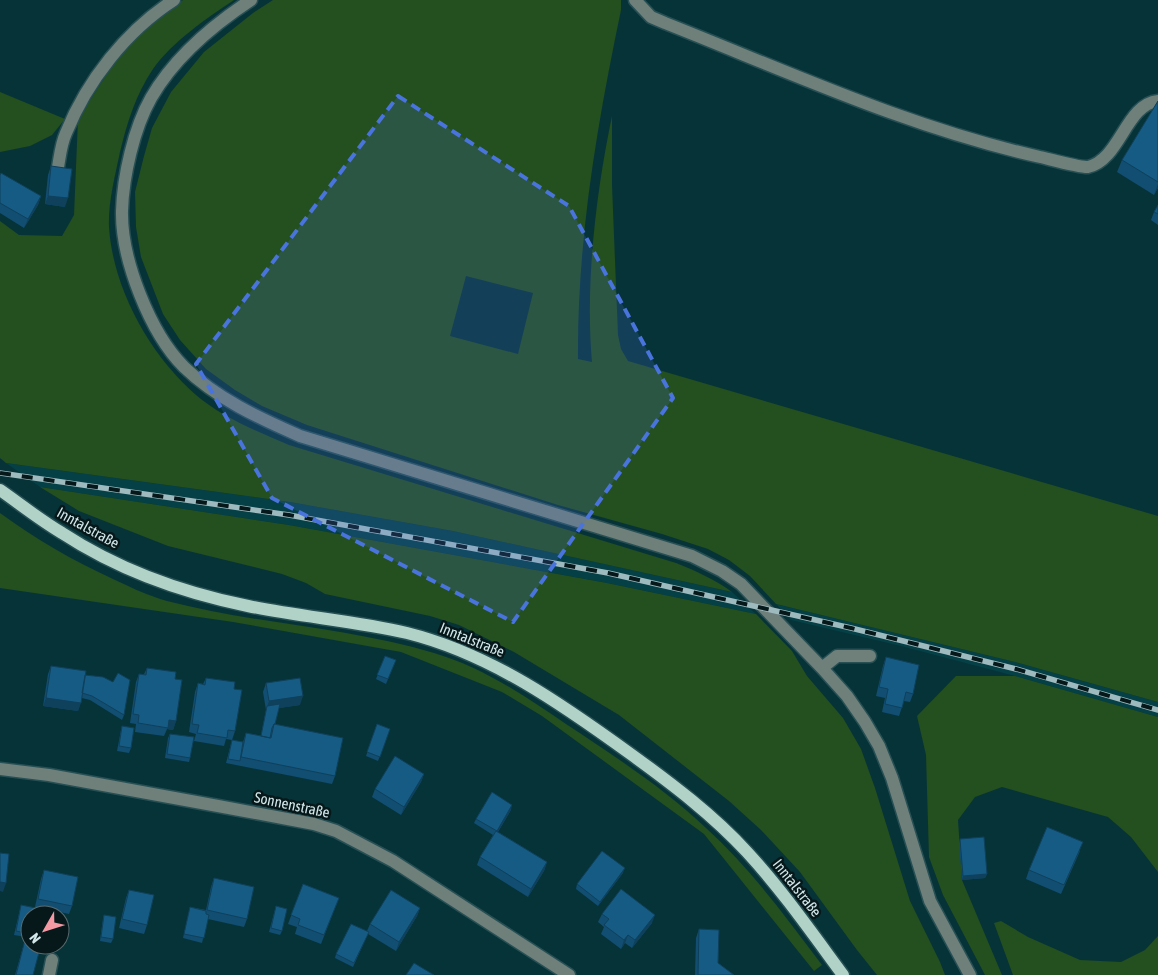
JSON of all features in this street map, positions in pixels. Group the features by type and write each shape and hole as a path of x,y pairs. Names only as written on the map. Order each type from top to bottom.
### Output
{"main road":[{"name":"Inntalstraße","path":"0,490 62,534 90,550 131,569 200,594 248,606 407,633 454,649 504,671 604,734 714,818 747,852 779,890 843,975"}],"street":[{"path":"58,167 65,135 77,109 102,70 128,38 174,0"},
{"path":"251,0 213,28 194,45 163,81 151,98 130,154 122,211 128,253 140,293 151,320 164,342 183,366 229,402 300,436 692,556 722,571 740,584 822,668 847,696 865,722 879,746 892,778 930,901 967,973"},
{"path":"634,0 651,17 912,121 1004,149 1087,167 1103,159 1144,106 1158,101"},
{"path":"822,668 838,656 870,656"},
{"name":"Sonnenstraße","path":"0,769 49,775 218,806 314,824 336,831 393,861 569,975"},
{"path":"49,975 52,960"}],"highlighted area":[{"path":"398,96 569,206 673,398 513,622 272,498 196,364"}],"shaded area":[{"path":"6,463 290,502 453,531 732,592 756,614 607,583 289,525 40,487"},
{"path":"776,604 1015,662 1158,702 1158,717 1015,676 791,620"}],"green space":[{"path":"183,0 234,0 170,49 147,79 133,109 123,141 112,190 109,218 112,250 126,297 149,341 179,379 217,411 289,445 676,563 705,576 732,592 453,531 290,502 6,463 0,458 0,221 19,235 62,236 74,215 78,119 121,52 152,23"},
{"path":"273,0 621,0 621,10 604,96 590,183 581,271 578,359 592,362 590,301 593,238 601,176 612,116 612,185 618,335 621,349 628,361 1158,516 1158,702 1015,662 776,604 750,576 729,560 708,549 558,505 307,425 262,406 235,390 206,369 180,340 163,314 141,257 136,227 135,192 152,128 171,92 204,52 253,13","holes":["466,276 533,293 518,354 450,336"]},
{"path":"0,92 65,119 52,135 30,146 0,152"},
{"path":"40,487 289,525 607,583 756,614 792,651 807,676 843,718 861,749 910,901 945,975 877,975 800,872 761,830 729,801 619,715 514,652 459,625 430,616 325,594 306,583 282,574 168,546 79,511"},
{"path":"0,513 41,541 69,557 126,585 160,599 200,609 401,644 452,659 503,683 620,760 690,813 753,876 822,965 814,971 704,834 542,716 502,692 401,652 233,622 0,588"},
{"path":"956,676 1015,676 1158,717 1158,872 1131,837 1108,817 1002,787 975,797 958,820 962,880 1002,975 985,975 943,895 929,857 926,755 917,716"},
{"path":"1001,921 1028,937 1080,960 1121,962 1145,950 1158,936 1158,975 1013,975 994,923"}],"building":[{"path":"1158,101 1158,182 1122,160"},
{"path":"51,166 72,169 68,198 48,196"},
{"path":"1,173 41,196 28,219 0,203"},
{"path":"1158,205 1158,214 1154,212"},
{"path":"385,656 396,660 388,679 377,675"},
{"path":"886,657 919,665 913,694 906,692 902,708 885,704 888,689 879,687"},
{"path":"51,666 86,671 81,703 46,698"},
{"path":"147,668 176,672 175,679 182,680 176,721 169,720 168,728 138,723 139,715 133,714 139,674 146,675"},
{"path":"118,673 130,680 124,715 92,696 82,693 85,675 103,677 113,682"},
{"path":"206,678 235,682 234,689 242,690 235,731 228,730 227,738 197,733 199,725 192,724 198,683 205,685"},
{"path":"300,678 303,696 269,701 266,683"},
{"path":"280,704 270,738 261,736 267,706"},
{"path":"274,724 343,738 335,776 241,757 246,733 271,738"},
{"path":"377,724 390,729 380,757 367,752"},
{"path":"122,726 134,728 131,748 119,746"},
{"path":"170,734 194,737 190,758 167,754"},
{"path":"232,740 243,742 240,761 228,759"},
{"path":"395,756 424,774 404,807 375,789"},
{"path":"492,792 512,805 497,831 476,819"},
{"path":"1047,827 1083,842 1064,885 1029,870"},
{"path":"496,831 547,862 531,889 480,857"},
{"path":"984,837 987,874 963,876 960,839"},
{"path":"602,851 625,868 600,902 577,884"},
{"path":"0,853 9,854 6,883 0,882"},
{"path":"44,870 78,877 72,906 38,899"},
{"path":"214,878 254,887 247,919 207,910"},
{"path":"303,884 339,898 324,935 298,925 300,919 291,915"},
{"path":"621,889 655,915 635,940 628,935 624,940 604,925 609,919 602,914"},
{"path":"129,890 154,895 147,925 122,919"},
{"path":"391,890 420,908 399,942 370,924"},
{"path":"276,906 287,909 282,931 271,928"},
{"path":"190,907 206,911 206,914 209,915 204,938 184,934"},
{"path":"20,910 20,932 16,931"},
{"path":"104,915 116,917 113,939 101,937"},
{"path":"351,924 369,932 354,963 336,954"},
{"path":"699,929 719,930 718,963 734,975 698,975"},
{"path":"21,955 38,955 33,975 16,975"},
{"path":"414,963 434,975 406,975"}],"railway":[{"path":"0,473 289,515 608,573 851,628 1016,669 1158,710"}]}
